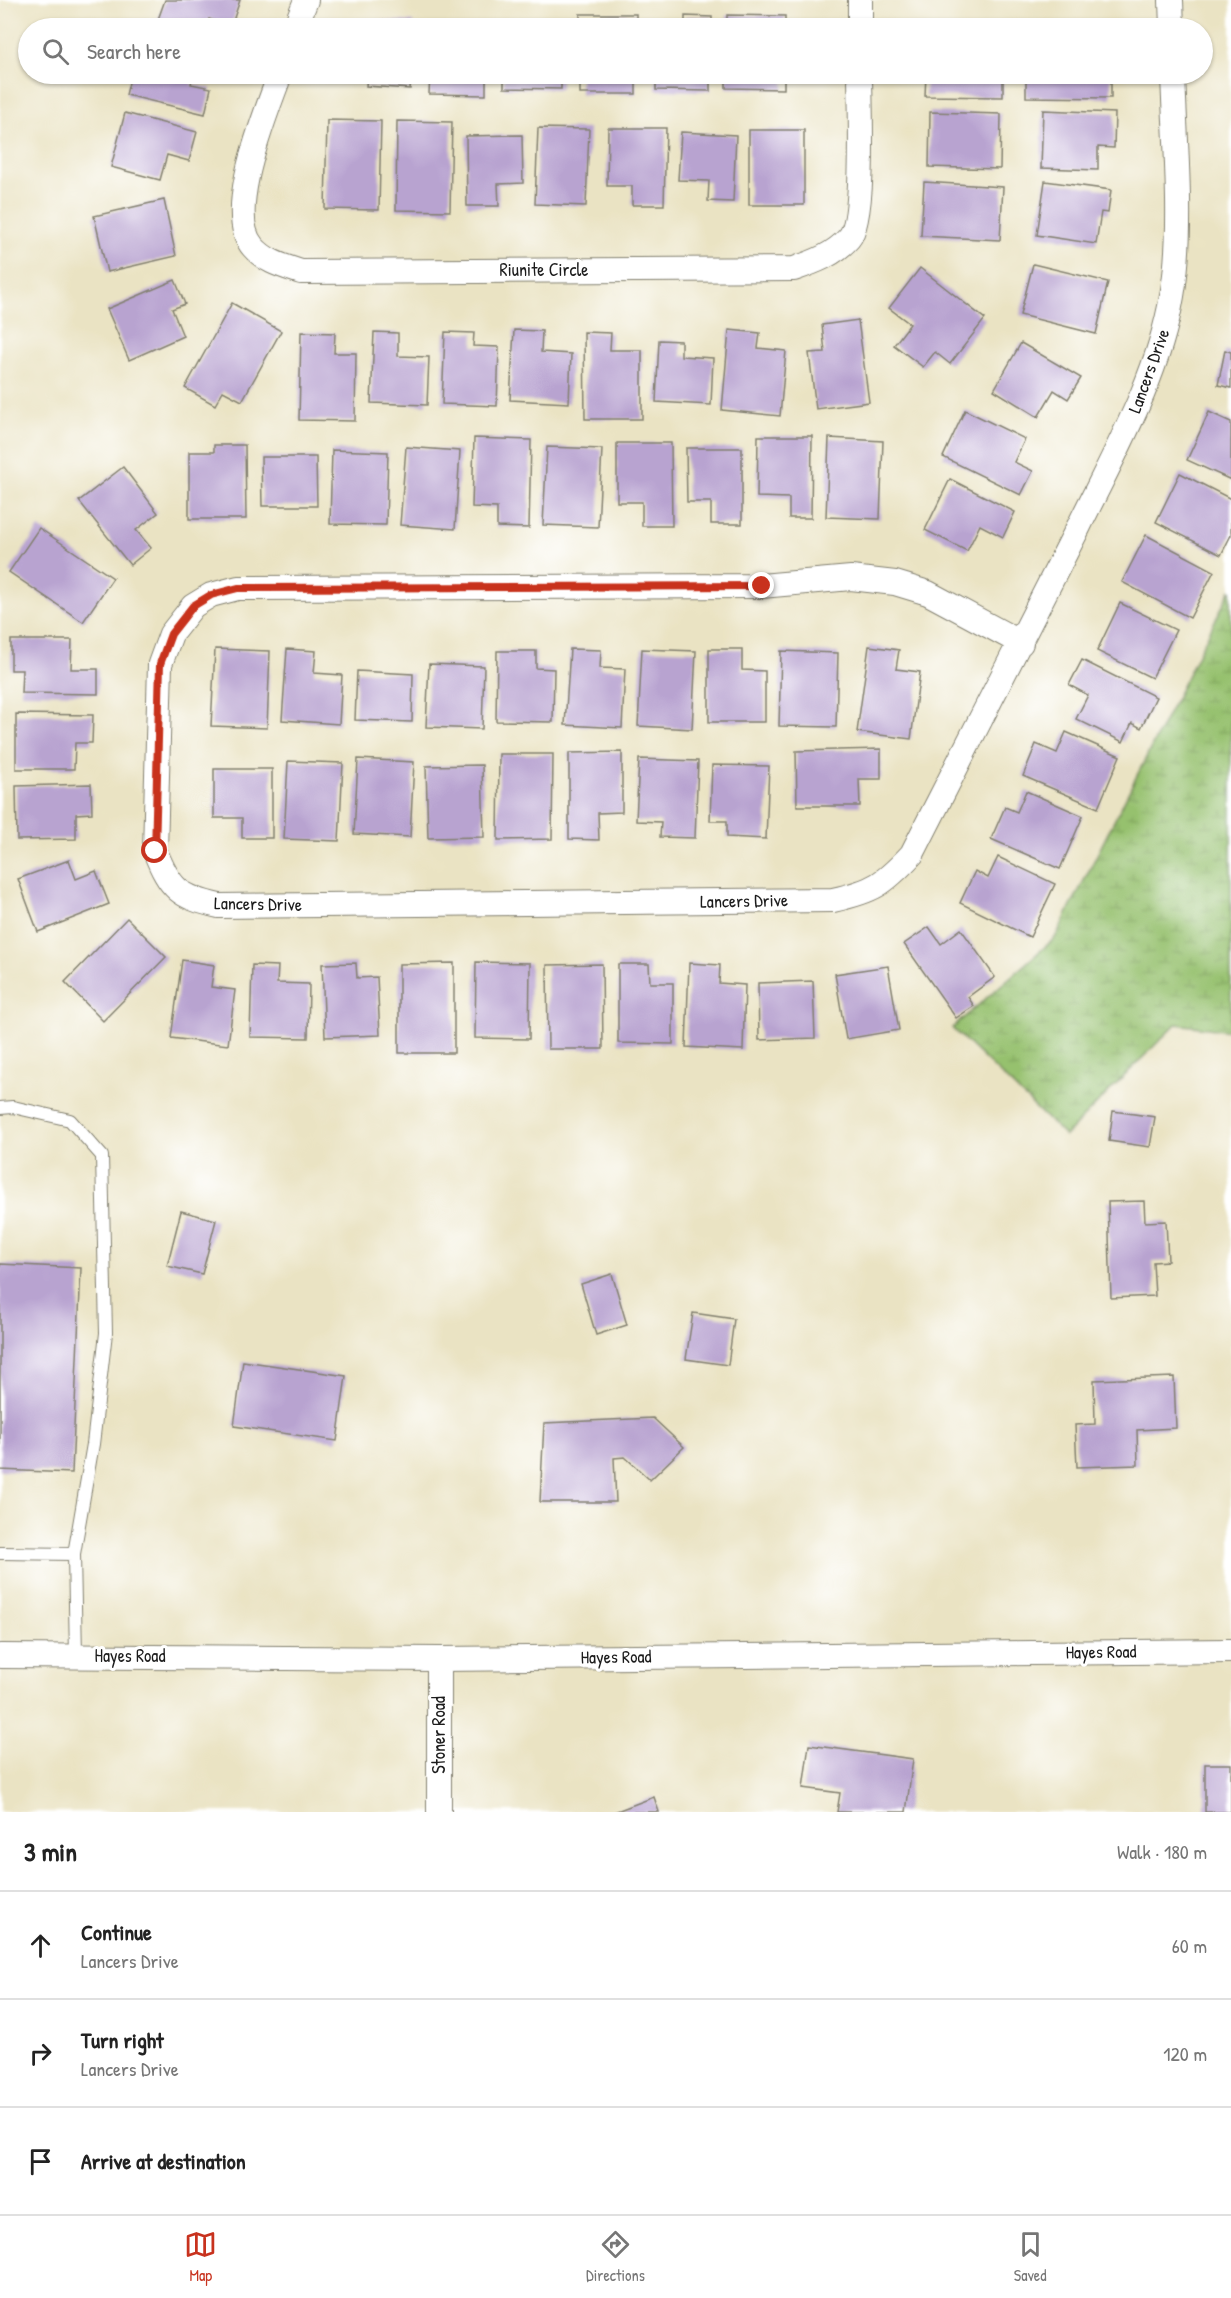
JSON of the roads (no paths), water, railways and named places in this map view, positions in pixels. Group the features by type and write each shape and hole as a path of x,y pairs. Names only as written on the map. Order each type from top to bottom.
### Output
{"street":[{"path":"299,18 306,0"},
{"path":"860,0 860,18"},
{"path":"1172,0 1172,18"},
{"name":"Riunite Circle","path":"277,84 244,180 244,225 251,245 273,263 301,272 794,269 824,258 851,237 859,207 860,84"},
{"name":"Lancers Drive","path":"1021,643 928,593 895,583 851,578 762,586 238,588 211,595 193,606 171,634 160,664 155,851 166,879 190,900 219,906 833,900 862,894 887,881 912,854 1021,643 1137,409 1157,357 1173,295 1177,240 1173,84"},
{"name":"Hayes Road","path":"0,1656 439,1659 1231,1651"},
{"name":"Stoner Road","path":"439,1659 439,1812"}],"lane":[{"path":"0,1108 13,1107 70,1120 102,1156 106,1333 93,1444 75,1554 76,1656"},
{"path":"0,1553 75,1554"}]}
